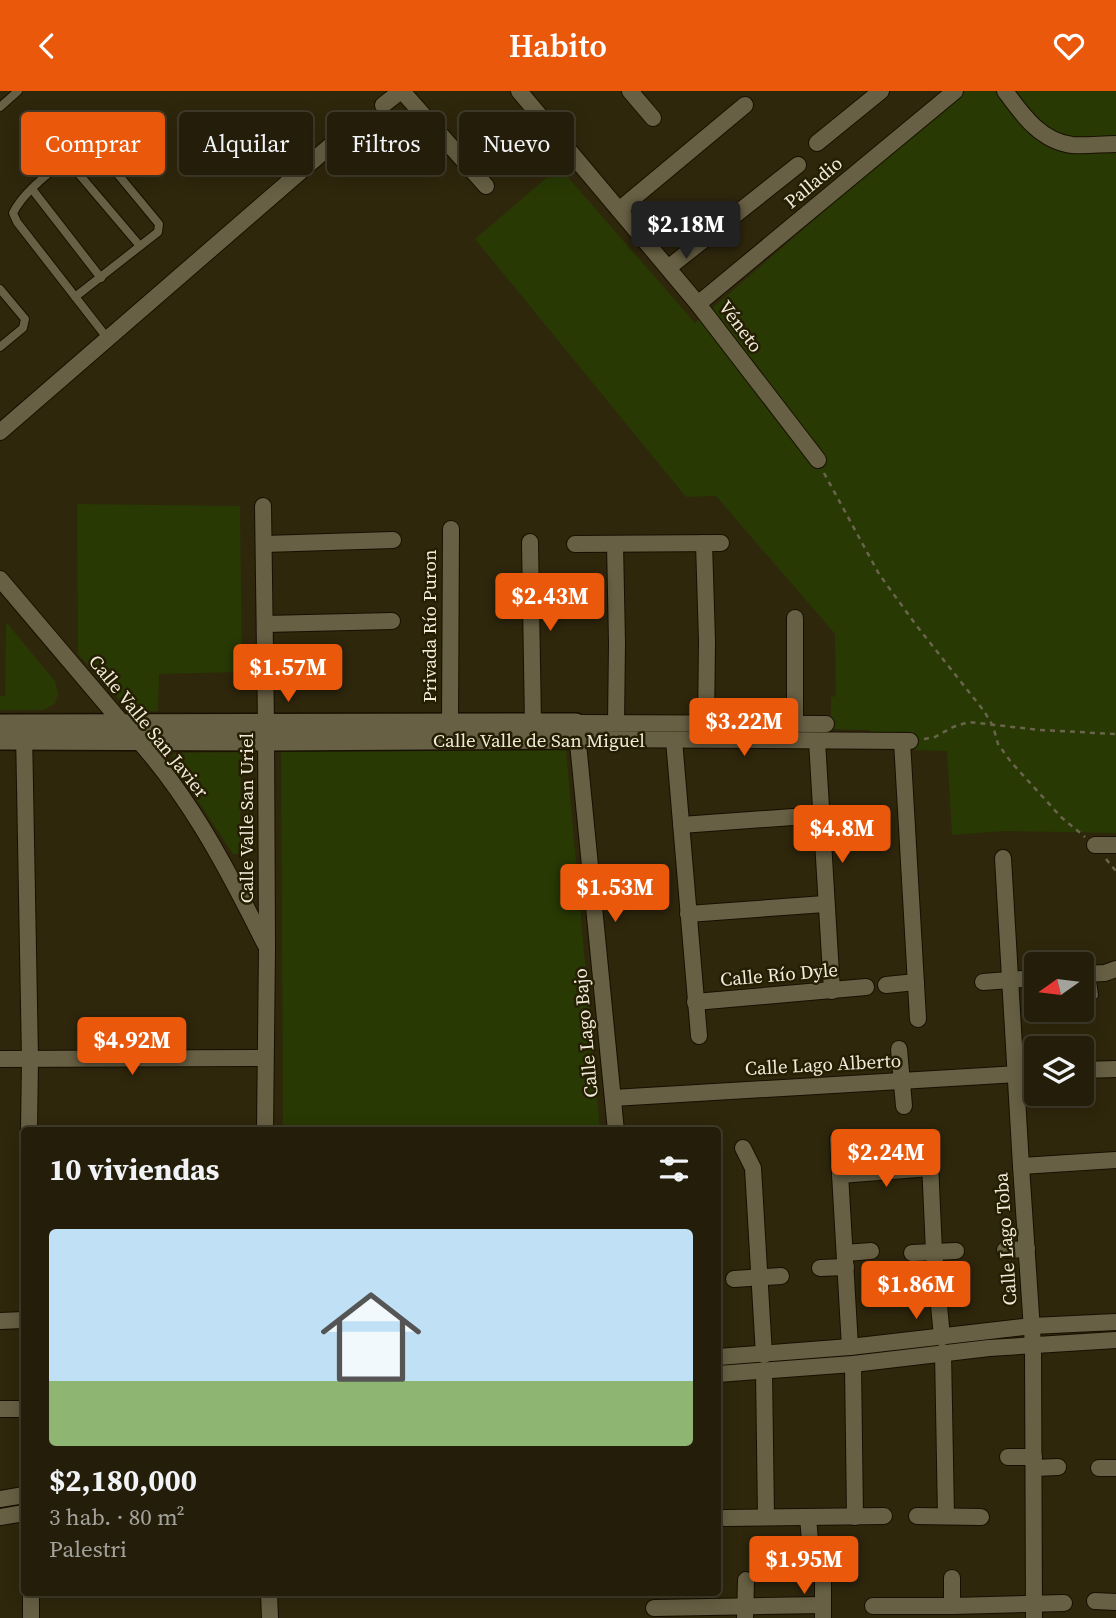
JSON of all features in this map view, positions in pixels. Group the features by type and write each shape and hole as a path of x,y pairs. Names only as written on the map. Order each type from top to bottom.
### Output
{"street":[{"path":"383,105 402,91 486,187"},
{"name":"Véneto","path":"519,91 698,305 818,460"},
{"path":"630,91 653,118"},
{"path":"817,143 881,91"},
{"name":"Palladio","path":"698,305 955,91"},
{"path":"1005,91 1031,124 1052,139 1071,145 1116,144"},
{"path":"619,210 745,105"},
{"path":"0,432 327,149"},
{"path":"668,268 798,165"},
{"name":"Calle Valle San Uriel","path":"263,506 267,948 265,1127"},
{"name":"Privada Río Puron","path":"450,722 451,529"},
{"path":"264,544 393,540"},
{"path":"530,542 533,724"},
{"path":"575,544 713,543 707,641 706,724"},
{"path":"615,544 616,723"},
{"name":"Calle Valle San Javier","path":"0,579 164,772 199,822 236,886 267,948"},
{"path":"795,618 795,724"},
{"path":"265,624 392,621"},
{"name":"Calle Valle de San Miguel","path":"0,724 24,732 139,741 450,722 533,724 674,740 906,741"},
{"name":"Calle Valle de San Miguel","path":"0,740 24,732 123,724 266,733 578,731 616,723 826,724"},
{"name":"Calle Lago Bajo","path":"578,731 616,1127"},
{"path":"24,732 29,1127"},
{"path":"674,740 699,1036"},
{"path":"817,741 832,991"},
{"path":"906,741 918,1019"},
{"path":"681,825 821,815"},
{"path":"1095,845 1116,845"},
{"name":"Calle Lago Toba","path":"1003,858 1033,1345 1035,1611"},
{"path":"688,914 825,904"},
{"path":"1094,974 1116,969"},
{"path":"983,982 1024,978"},
{"path":"886,985 916,982"},
{"name":"Calle Río Dyle","path":"695,1002 866,987"},
{"path":"900,1049 904,1106"},
{"path":"0,1059 265,1058"},
{"path":"1094,1070 1116,1069"},
{"name":"Calle Lago Alberto","path":"613,1098 1024,1074"},
{"path":"838,1139 852,1356 855,1517"},
{"path":"929,1140 942,1345 946,1516"},
{"path":"743,1148 753,1168 764,1363 766,1517"},
{"path":"1021,1166 1116,1160"},
{"path":"840,1175 930,1168"},
{"path":"1005,1250 1027,1249"},
{"path":"820,1268 871,1251"},
{"path":"912,1253 956,1251"},
{"path":"734,1279 781,1276"},
{"path":"0,1321 21,1320"},
{"path":"721,1373 764,1363 942,1345 1032,1326 1116,1322"},
{"path":"942,1345 1033,1345 1116,1340"},
{"path":"721,1357 764,1363"},
{"path":"0,1409 21,1409"},
{"path":"1009,1457 1058,1467"},
{"path":"0,1499 21,1496"},
{"path":"0,1517 21,1514"},
{"path":"725,1518 884,1516"},
{"path":"917,1516 981,1517"},
{"path":"808,1517 810,1541"},
{"path":"654,1606 745,1612 823,1611 823,1573"},
{"path":"952,1578 952,1606"},
{"path":"745,1612 746,1580"},
{"path":"31,1596 32,1618"},
{"path":"269,1596 270,1618"},
{"path":"1095,1601 1116,1602"},
{"path":"873,1606 909,1612 952,1606 1035,1611 1064,1603"}],"lane":[{"path":"0,107 18,91"},
{"path":"49,175 18,203 13,213 17,222 108,339"},
{"path":"80,175 140,246"},
{"path":"75,297 158,232 159,224 118,175"},
{"path":"32,189 102,278"},
{"path":"0,289 25,319 23,328 0,348"}],"path":[{"path":"818,460 879,574 984,711 993,726 998,744 1061,817 1095,845"},
{"path":"906,741 935,737 969,722 1116,734"}],"green space":[{"path":"963,91 1116,91 1116,833 1005,831 952,835 947,751 914,750 914,737 870,733 869,730 831,729 831,697 836,696 835,634 716,496 686,497 475,239 550,175 566,175 695,323"},
{"path":"77,504 240,506 242,672 159,674 158,711 129,712 78,654"},
{"path":"6,622 55,681 58,694 55,704 43,710 0,710 0,696 5,696"},
{"path":"281,750 566,750 600,1127 283,1127"},
{"path":"241,752 240,854 233,854 171,760 174,753"}]}
